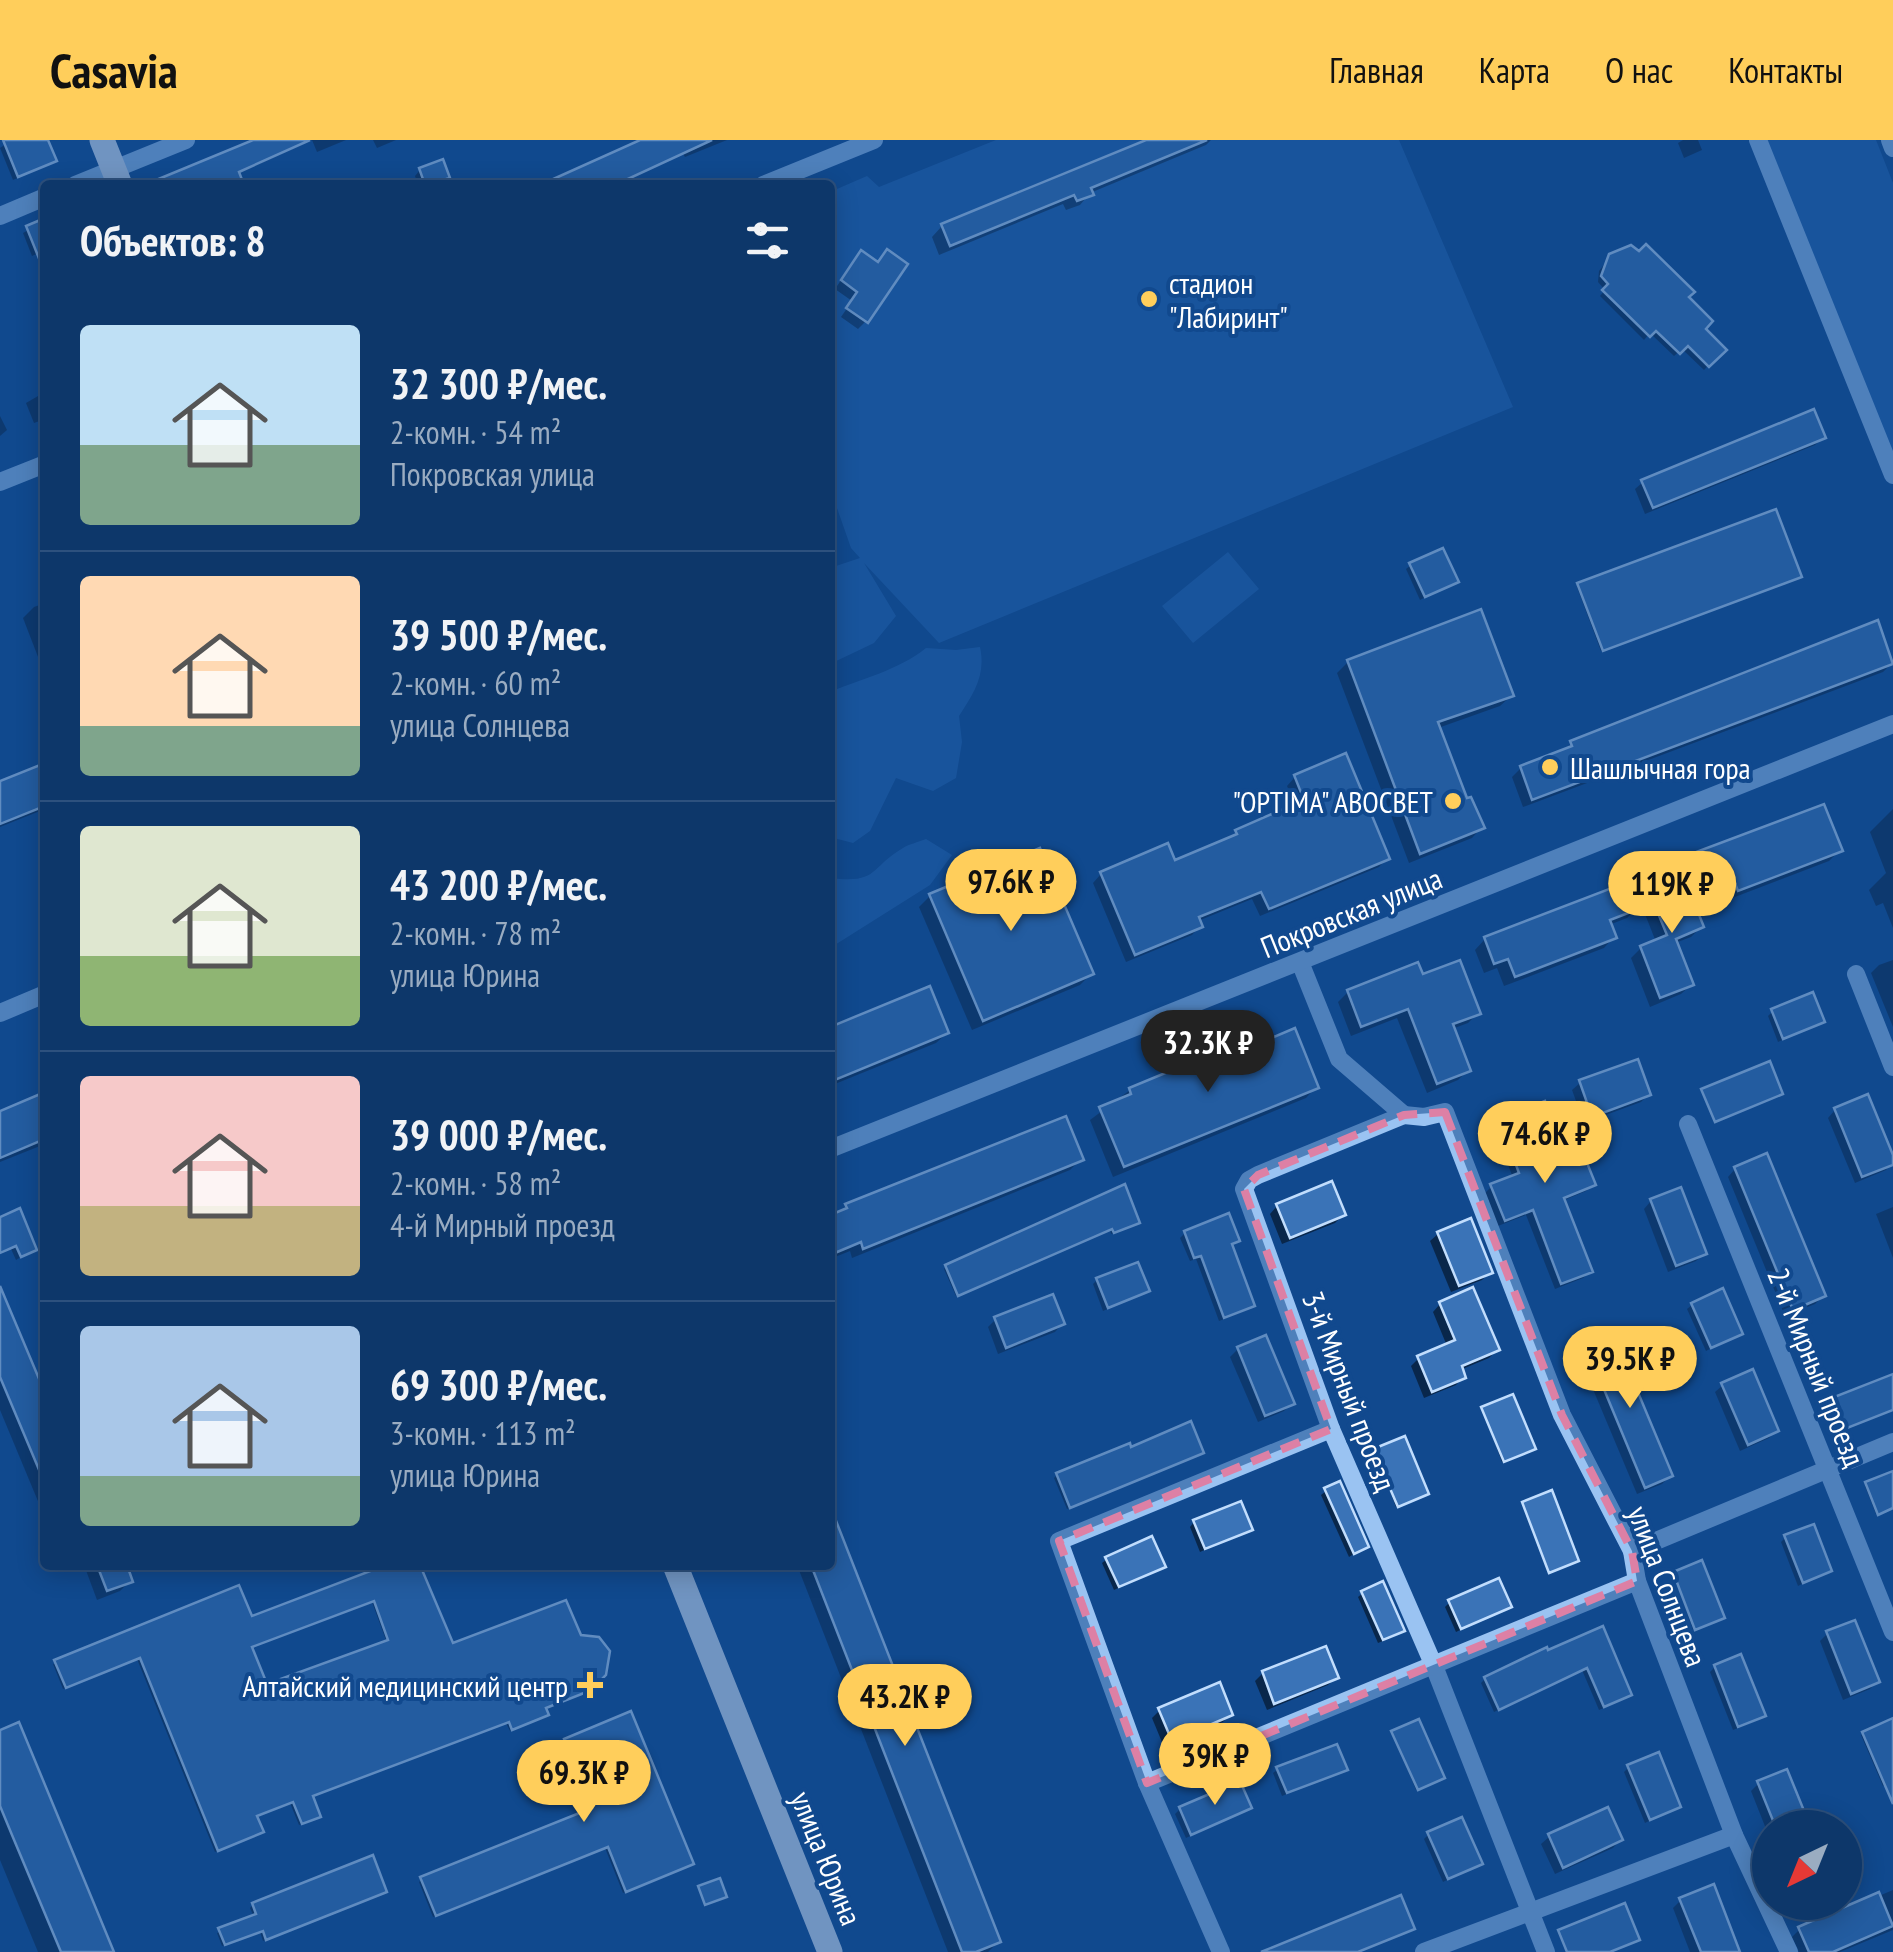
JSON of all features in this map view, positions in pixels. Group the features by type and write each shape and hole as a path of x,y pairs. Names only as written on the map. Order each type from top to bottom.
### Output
{"main road":[{"path":"102,140 117,177"},
{"name":"улица Юрина","path":"678,1570 830,1952"}],"street":[{"path":"117,177 186,140"},
{"path":"775,180 874,140"},
{"path":"1758,140 1893,475"},
{"path":"1890,140 1893,148"},
{"path":"0,216 40,199"},
{"path":"0,482 40,466"},
{"name":"Покровская улица","path":"835,1146 1893,724"},
{"path":"1300,962 1339,1060 1404,1115"},
{"path":"1856,974 1893,1067"},
{"path":"0,1013 40,996"},
{"name":"улица Солнцева","path":"1404,1115 1445,1112 1562,1415 1632,1551 1637,1582 1734,1834 1789,1952"},
{"name":"3-й Мирный проезд","path":"1404,1115 1258,1176 1244,1190 1331,1429 1434,1666 1546,1952"},
{"name":"2-й Мирный проезд","path":"1688,1124 1893,1632"},
{"path":"1222,1952 1147,1783 1059,1541 1331,1429"},
{"path":"1632,1551 1893,1442"},
{"path":"1147,1783 1637,1582"},
{"path":"1424,1952 1734,1834"}],"highlighted area":[{"path":"1445,1112 1562,1415 1632,1551 1637,1581 1147,1783 1059,1541 1331,1429 1244,1189 1258,1175 1404,1115"}],"shaded area":[{"name":"стадион \"Лабиринт\"","path":"996,140 1399,140 1513,407 939,643 864,563 896,616 874,643 835,662 835,566 860,558 851,548 835,502 835,190 867,176 879,187"},
{"path":"1767,140 1876,140 1893,183 1893,456"},
{"path":"1228,552 1259,589 1193,643 1162,606"},
{"path":"980,647 981,657 980,675 959,716 962,742 956,778 933,791 896,778 870,831 853,843 835,838 835,690 892,668 926,648"},
{"path":"926,839 952,855 930,885 835,945 835,878 866,876 903,848"}],"building":[{"path":"3,140 48,140 57,161 18,177"},
{"path":"253,140 310,140 239,172 242,180 156,180"},
{"path":"640,140 712,140 626,180 551,180"},
{"path":"1146,140 1207,140 1091,188 1094,195 1077,201 1074,195 950,246 941,224"},
{"path":"443,159 450,178 423,180 419,168"},
{"path":"40,220 40,261 26,226"},
{"path":"1646,244 1695,292 1689,297 1713,321 1706,329 1727,350 1709,367 1688,346 1680,354 1656,331 1650,337 1602,290 1608,284 1601,276 1609,254 1631,245 1639,251"},
{"path":"887,249 908,264 868,323 846,308 857,292 841,280 861,250 878,262"},
{"path":"1814,409 1826,438 1653,508 1641,480"},
{"path":"1776,509 1802,577 1603,651 1577,583"},
{"path":"1443,548 1459,582 1425,597 1409,563"},
{"path":"1481,609 1514,696 1438,722 1467,798 1471,797 1485,828 1420,854 1347,660"},
{"path":"1878,620 1893,664 1532,800 1520,766 1572,746 1570,741"},
{"path":"1346,753 1390,859 1269,909 1261,892 1199,917 1203,927 1135,955 1100,872 1168,843 1175,860 1237,834 1235,830 1304,800 1294,775"},
{"path":"40,765 40,808 0,824 0,781"},
{"path":"1824,804 1843,851 1738,891 1731,873 1703,884 1691,854"},
{"path":"1040,848 1094,974 983,1021 929,894"},
{"path":"1683,875 1704,927 1676,939 1694,985 1660,998 1640,946 1667,935 1648,889"},
{"path":"1630,881 1641,908 1610,920 1617,938 1515,977 1508,959 1494,964 1484,937"},
{"path":"1460,960 1481,1014 1453,1024 1471,1071 1437,1084 1408,1009 1361,1027 1347,990 1418,962 1423,974"},
{"path":"930,986 949,1033 835,1080 835,1025"},
{"path":"1813,992 1825,1022 1783,1039 1771,1009"},
{"path":"1295,1028 1319,1088 1124,1167 1099,1107 1131,1094 1129,1088 1257,1035 1260,1043"},
{"path":"1638,1059 1651,1095 1592,1117 1579,1080"},
{"path":"1770,1061 1783,1094 1715,1122 1701,1089"},
{"path":"40,1094 40,1141 0,1158 0,1111"},
{"path":"1868,1094 1893,1155 1893,1165 1862,1177 1834,1108"},
{"path":"1545,1101 1565,1154 1581,1148 1596,1185 1564,1198 1593,1272 1561,1284 1533,1210 1505,1221 1490,1184 1519,1173 1499,1119"},
{"path":"1066,1116 1084,1160 863,1249 861,1242 835,1253 835,1213 847,1208 845,1204"},
{"path":"1767,1153 1826,1296 1793,1310 1734,1167"},
{"path":"1332,1181 1346,1215 1290,1238 1276,1204"},
{"path":"1125,1184 1140,1223 1114,1233 1112,1229 958,1296 945,1265"},
{"path":"1681,1187 1707,1254 1676,1266 1650,1199"},
{"path":"20,1208 37,1250 21,1257 16,1246 0,1253 0,1217"},
{"path":"1229,1213 1240,1241 1232,1244 1255,1306 1224,1318 1201,1256 1194,1258 1184,1231"},
{"path":"1471,1218 1493,1273 1459,1286 1437,1232"},
{"path":"1138,1262 1150,1291 1108,1308 1096,1278"},
{"path":"0,1286 40,1381 40,1472 0,1377"},
{"path":"1473,1287 1500,1350 1462,1366 1466,1378 1432,1392 1417,1356 1455,1340 1439,1302"},
{"path":"1723,1288 1743,1334 1711,1348 1691,1303"},
{"path":"1053,1294 1065,1324 1006,1348 994,1317"},
{"path":"1266,1335 1295,1404 1265,1416 1237,1347"},
{"path":"1614,1335 1673,1476 1645,1488 1586,1346"},
{"path":"1753,1369 1779,1431 1748,1445 1721,1383"},
{"path":"1893,1374 1893,1410 1832,1434 1819,1403"},
{"path":"1513,1394 1536,1449 1504,1462 1481,1407"},
{"path":"1191,1421 1204,1453 1070,1508 1056,1473"},
{"path":"1405,1436 1429,1494 1398,1507 1373,1449"},
{"path":"1893,1471 1893,1508 1878,1515 1865,1482"},
{"path":"1340,1481 1369,1547 1354,1554 1324,1488"},
{"path":"1552,1490 1579,1561 1549,1573 1522,1502"},
{"path":"1241,1501 1253,1530 1205,1549 1193,1520"},
{"path":"835,1518 1001,1942 976,1952 962,1952 813,1570 835,1570"},
{"path":"1814,1524 1832,1571 1803,1583 1784,1535"},
{"path":"1152,1536 1166,1567 1119,1587 1105,1557"},
{"path":"1702,1560 1725,1618 1695,1630 1673,1572"},
{"path":"99,1570 129,1570 133,1582 107,1591"},
{"path":"373,1570 422,1570 453,1643 566,1600 581,1635 599,1637 610,1651 606,1675 597,1688 546,1708 549,1715 512,1730 509,1722 313,1796 321,1817 302,1824 293,1802 257,1816 264,1832 218,1851 140,1658 66,1688 54,1660 239,1585 252,1616","holes":["374,1601 388,1640 267,1684 252,1647"]},
{"path":"1499,1578 1512,1607 1461,1629 1448,1600"},
{"path":"1383,1581 1405,1631 1383,1640 1361,1591"},
{"path":"1855,1620 1880,1682 1851,1694 1826,1631"},
{"path":"1603,1626 1632,1695 1604,1707 1587,1668 1499,1710 1484,1677"},
{"path":"1326,1646 1339,1678 1274,1704 1262,1671"},
{"path":"1741,1654 1766,1716 1738,1727 1714,1665"},
{"path":"1220,1682 1233,1715 1172,1741 1158,1708"},
{"path":"631,1711 694,1864 626,1892 608,1847 436,1916 420,1877 592,1808 564,1739"},
{"path":"1893,1718 1893,1804 1862,1732"},
{"path":"1419,1719 1445,1778 1418,1790 1391,1731"},
{"path":"19,1722 114,1952 61,1952 0,1806 0,1730"},
{"path":"1337,1744 1348,1770 1287,1793 1276,1767"},
{"path":"1659,1752 1681,1807 1650,1820 1627,1765"},
{"path":"1787,1769 1804,1810 1769,1810 1757,1781"},
{"path":"1240,1781 1252,1808 1191,1835 1179,1807"},
{"path":"1608,1807 1623,1840 1563,1868 1548,1834"},
{"path":"1462,1817 1483,1864 1448,1879 1427,1832"},
{"path":"373,1855 387,1892 266,1940 263,1931 225,1945 218,1928 256,1914 252,1903"},
{"path":"720,1878 727,1897 705,1905 698,1886"},
{"path":"1714,1884 1740,1952 1701,1952 1679,1898"},
{"path":"1879,1892 1893,1926 1833,1952 1809,1952 1798,1927 1814,1920 1862,1920 1862,1899"},
{"path":"1401,1895 1415,1929 1358,1952 1261,1952"},
{"path":"1625,1903 1640,1940 1610,1952 1567,1952 1558,1930"}],"place":[{"name":"стадион \"Лабиринт\"","path":"1149,299"},
{"name":"Шашлычная гора","path":"1550,767"},
{"name":"\"OPTIMA\" АВОСВЕТ","path":"1453,801"},
{"name":"Алтайский медицинский центр","path":"590,1685"}]}
